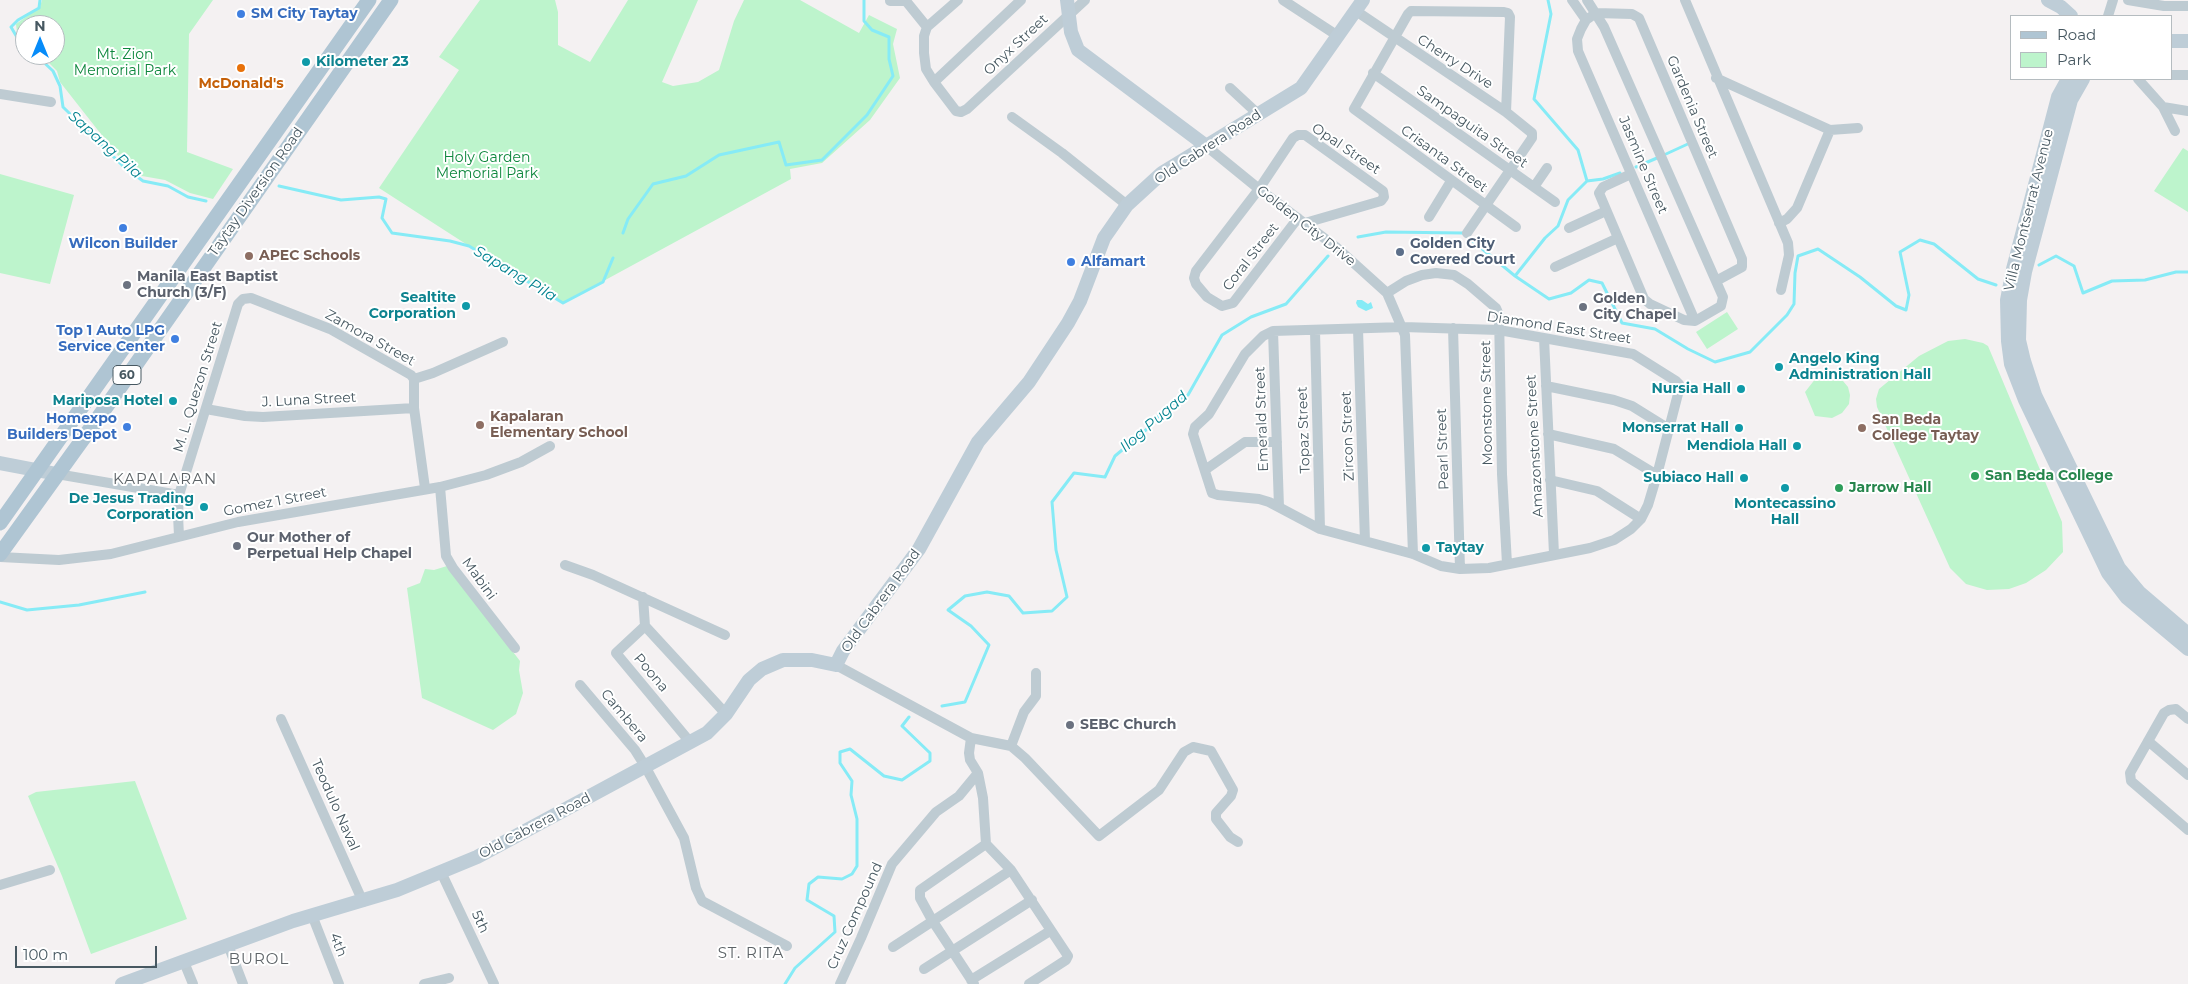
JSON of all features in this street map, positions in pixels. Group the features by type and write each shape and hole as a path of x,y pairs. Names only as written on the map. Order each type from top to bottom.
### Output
{"main road":[{"name":"Taytay Diversion Road","path":"0,524 368,0"},
{"name":"Taytay Diversion Road","path":"0,556 391,0"},
{"path":"218,214 233,225"}],"street":[{"path":"958,0 927,27 924,36 926,69 934,82 1021,0"},
{"name":"Golden City Drive","path":"1067,0 1071,32 1078,50 1336,246 1387,293 1405,335 1413,554"},
{"name":"Onyx Street","path":"934,82 956,111 961,112 967,109 1085,0"},
{"path":"1283,0 1338,36"},
{"path":"1572,0 1586,20 1596,13"},
{"path":"1587,0 1604,27 1723,297 1721,306 1695,321 1684,320 1650,304 1644,299 1599,193 1599,189 1631,174"},
{"path":"1685,0 1789,249 1781,290"},
{"path":"2048,0 2070,15"},
{"path":"2108,15 2113,0"},
{"path":"2128,0 2164,11 2188,6"},
{"path":"890,1 906,1 927,27"},
{"name":"Old Cabrera Road","path":"122,984 141,981 228,945 312,915 363,902 441,872 516,837 707,732 726,714 749,680 762,669 784,660 812,660 836,665 843,651 919,549 978,442 1029,382 1068,323 1080,301 1104,238 1127,205 1162,173 1301,88 1360,6"},
{"name":"Cherry Drive","path":"1360,6 1394,38 1529,129 1532,133 1532,138 1509,170"},
{"path":"1373,74 1408,14 1412,11 1508,13 1510,17 1506,112"},
{"name":"Gardenia Street","path":"1596,13 1632,14 1639,18 1742,258 1742,267 1716,281"},
{"name":"Jasmine Street","path":"1586,20 1577,39 1578,50 1695,321"},
{"path":"2173,41 2188,41"},
{"name":"Crisanta Street","path":"1373,74 1354,105 1356,112 1516,227"},
{"name":"Sampaguita Street","path":"1373,74 1555,202"},
{"path":"2173,75 2188,75"},
{"path":"1716,78 1830,130 1858,128"},
{"name":"Villa Montserrat Avenue","path":"2067,80 2058,97 2013,269 2007,300 2008,340 2012,364 2025,400 2108,560 2139,592 2188,634"},
{"name":"Villa Montserrat Avenue","path":"2083,80 2071,100 2025,272 2020,300 2019,340 2035,395 2108,560 2117,586 2127,598 2188,649"},
{"path":"2139,80 2163,107 2175,131"},
{"path":"1230,88 1258,114"},
{"path":"0,94 51,102"},
{"path":"2163,107 2188,112"},
{"path":"1012,117 1062,153 1127,205"},
{"path":"1779,223 1797,208 1830,130"},
{"name":"Opal Street","path":"1259,189 1293,138 1298,135 1305,135 1384,191 1384,197 1381,201 1301,221"},
{"path":"1534,187 1547,168"},
{"path":"1467,233 1509,170"},
{"path":"1429,217 1451,181"},
{"name":"Coral Street","path":"1259,189 1196,271 1194,278 1196,284 1208,297 1222,306 1233,303 1301,221"},
{"path":"1569,228 1606,211"},
{"path":"1555,267 1618,238"},
{"name":"Moonstone Street","path":"1387,293 1406,281 1422,275 1436,273 1454,274 1496,308 1499,315 1500,330 1502,474 1507,564"},
{"name":"Zamora Street","path":"238,304 243,299 251,298 330,329 414,379 414,408 425,488"},
{"name":"M. L. Quezon Street","path":"179,536 179,495 238,304"},
{"name":"Diamond East Street","path":"1205,470 1212,492 1215,494 1259,499 1279,507 1320,529 1413,554 1441,566 1460,569 1489,568 1590,548 1614,540 1631,529 1641,519 1648,505 1679,390 1676,381 1633,354 1500,330 1403,327 1273,331"},
{"name":"Pearl Street","path":"1453,328 1460,569"},
{"name":"Zircon Street","path":"1358,329 1365,541"},
{"path":"1273,331 1263,336 1245,354 1209,414 1194,427 1193,434 1205,470 1245,442 1276,442"},
{"name":"Emerald Street","path":"1273,331 1279,507"},
{"name":"Topaz Street","path":"1315,331 1320,529"},
{"name":"Amazonstone Street","path":"1544,338 1554,554"},
{"path":"414,379 433,373 503,342"},
{"path":"1546,386 1614,400 1632,406 1669,429"},
{"name":"J. Luna Street","path":"206,410 263,417 414,408"},
{"path":"1548,434 1614,449 1657,475"},
{"name":"Gomez 1 Street","path":"0,556 58,560 111,554 238,522 425,488 440,487 486,475 521,462 550,446"},
{"path":"0,463 36,471 179,495"},
{"path":"1550,480 1596,491 1641,519"},
{"name":"Mabini","path":"440,487 446,556 464,584 515,648"},
{"path":"564,565 643,597 725,635"},
{"path":"643,597 645,626 726,714"},
{"name":"Poona","path":"645,626 616,653 690,742"},
{"path":"836,665 971,738 1011,746 1025,758 1099,836 1159,790 1184,752 1193,747 1212,751 1233,790 1231,796 1216,813 1216,819 1230,837 1238,842"},
{"path":"1011,746 1024,712 1036,696 1036,673"},
{"name":"Cambera","path":"580,685 635,750 645,766 684,838 696,888 702,901 787,946"},
{"path":"2188,719 2176,709 2164,713 2130,773 2131,781 2188,830"},
{"name":"Teodulo Naval","path":"281,719 363,902"},
{"path":"971,738 969,753 970,760 978,773 986,844 1011,870 1068,956 1066,960 1028,984"},
{"path":"2148,741 2188,775"},
{"name":"Cruz Compound","path":"840,984 892,864 936,812 958,796 978,773"},
{"path":"986,844 920,890 920,898 932,920 972,982 1050,930"},
{"path":"0,885 50,870"},
{"path":"893,947 1011,870"},
{"name":"5th","path":"441,872 494,984"},
{"path":"924,969 1032,900"},
{"name":"4th","path":"312,915 339,984"},
{"path":"228,945 243,984"},
{"path":"184,962 193,984"},
{"path":"424,984 449,978"}],"green space":[{"name":"Mt. Zion Memorial Park","path":"42,0 213,0 189,34 187,152 233,169 213,199 190,193 165,180 142,176 119,157 60,82 57,71 51,65 65,65 65,15 29,15 40,7"},
{"name":"Holy Garden Memorial Park","path":"480,0 555,0 558,12 558,45 590,62 628,0 698,0 662,82 673,86 698,82 719,70 734,21 744,0 800,0 859,33 869,15 897,29 893,44 900,78 870,120 822,163 790,169 791,179 563,303 379,188 459,70 439,57"},
{"path":"2183,148 2188,151 2188,212 2154,191"},
{"path":"0,174 74,195 50,284 0,273"},
{"path":"1727,312 1738,329 1707,349 1696,332"},
{"name":"San Beda College","path":"1965,339 1988,346 2062,522 2063,552 2046,570 2026,583 2009,589 1987,590 1966,584 1950,568 1877,407 1876,399 1879,389 1919,356 1948,341"},
{"path":"1824,375 1834,376 1843,381 1848,387 1850,395 1849,404 1842,413 1832,418 1815,416 1805,392 1816,378"},
{"path":"447,566 520,661 519,670 523,693 516,714 493,730 422,698 407,588 420,583 425,569 434,570"},
{"path":"135,781 187,919 91,954 62,876 28,796 36,792"}],"water":[{"path":"1357,300 1362,300 1368,304 1371,302 1373,308 1366,311 1358,307"}],"waterway":[{"name":"Sapang Pila","path":"27,15 39,8 40,0"},
{"name":"Sapang Pila","path":"623,233 628,219 653,184 686,176 719,155 779,142 786,165 822,160 867,115 893,76 889,59 889,37 872,30 864,21 864,0"},
{"name":"Ilog Pugad","path":"1358,237 1386,232 1463,233 1515,276 1545,238 1558,226 1568,200 1587,181 1578,150 1534,99 1551,14 1548,0"},
{"name":"Sapang Pila","path":"15,23 11,27 15,34"},
{"name":"Sapang Pila","path":"47,65 53,71 60,86 63,107 124,167 143,181 168,186 188,197 206,201"},
{"path":"1666,154 1690,143"},
{"path":"1636,167 1657,158"},
{"path":"1587,181 1603,179 1620,173"},
{"name":"Sapang Pila","path":"279,186 341,200 379,197 386,199 382,218 392,233 450,241 469,246 563,303 603,282 613,258"},
{"path":"1515,276 1549,299 1571,293 1589,280 1602,283 1622,323 1655,329 1688,349 1715,362 1750,352 1787,315 1794,304 1795,273 1798,256 1818,249 1860,277 1896,306 1906,310 1909,295 1900,252 1920,240 1934,244 1978,279 1996,285"},
{"name":"Ilog Pugad","path":"942,706 965,702 989,645 971,626 948,610 965,596 987,592 1009,596 1023,613 1052,611 1067,597 1056,550 1052,502 1074,473 1105,477 1115,456 1147,429 1167,407 1188,395 1222,335 1251,317 1286,304 1328,256"},
{"path":"2039,265 2056,256 2074,266 2083,293 2112,281 2145,280 2176,272 2188,272"},
{"path":"0,602 27,610 79,605 145,592"},
{"name":"Ilog Pugad","path":"785,984 795,968 835,932 834,916 807,900 809,884 818,877 842,879 852,874 857,866 857,819 851,795 852,781 840,763 840,752 850,749 884,776 902,780 930,761 930,753 902,726 909,717"}],"place":[{"name":"SM City Taytay","path":"241,14"},
{"name":"Kilometer 23","path":"306,62"},
{"name":"McDonald's","path":"241,68"},
{"name":"Wilcon Builder","path":"123,228"},
{"name":"Golden City Covered Court","path":"1400,252"},
{"name":"APEC Schools","path":"249,256"},
{"name":"Alfamart","path":"1071,262"},
{"name":"Manila East Baptist Church (3/F)","path":"127,285"},
{"name":"Sealtite Corporation","path":"466,306"},
{"name":"Golden City Chapel","path":"1583,307"},
{"name":"Top 1 Auto LPG Service Center","path":"175,339"},
{"name":"Angelo King Administration Hall","path":"1779,367"},
{"name":"Nursia Hall","path":"1741,389"},
{"name":"Mariposa Hotel","path":"173,401"},
{"name":"Kapalaran Elementary School","path":"480,425"},
{"name":"Homexpo Builders Depot","path":"127,427"},
{"name":"Monserrat Hall","path":"1739,428"},
{"name":"San Beda College Taytay","path":"1862,428"},
{"name":"Mendiola Hall","path":"1797,446"},
{"name":"San Beda College","path":"1975,476"},
{"name":"Subiaco Hall","path":"1744,478"},
{"name":"Montecassino Hall","path":"1785,488"},
{"name":"Jarrow Hall","path":"1839,488"},
{"name":"De Jesus Trading Corporation","path":"204,507"},
{"name":"Our Mother of Perpetual Help Chapel","path":"237,546"},
{"name":"Taytay","path":"1426,548"},
{"name":"SEBC Church","path":"1070,725"}],"district":[{"name":"KAPALARAN","path":"165,480"},
{"name":"ST. RITA","path":"751,954"},
{"name":"BUROL","path":"259,960"}]}
